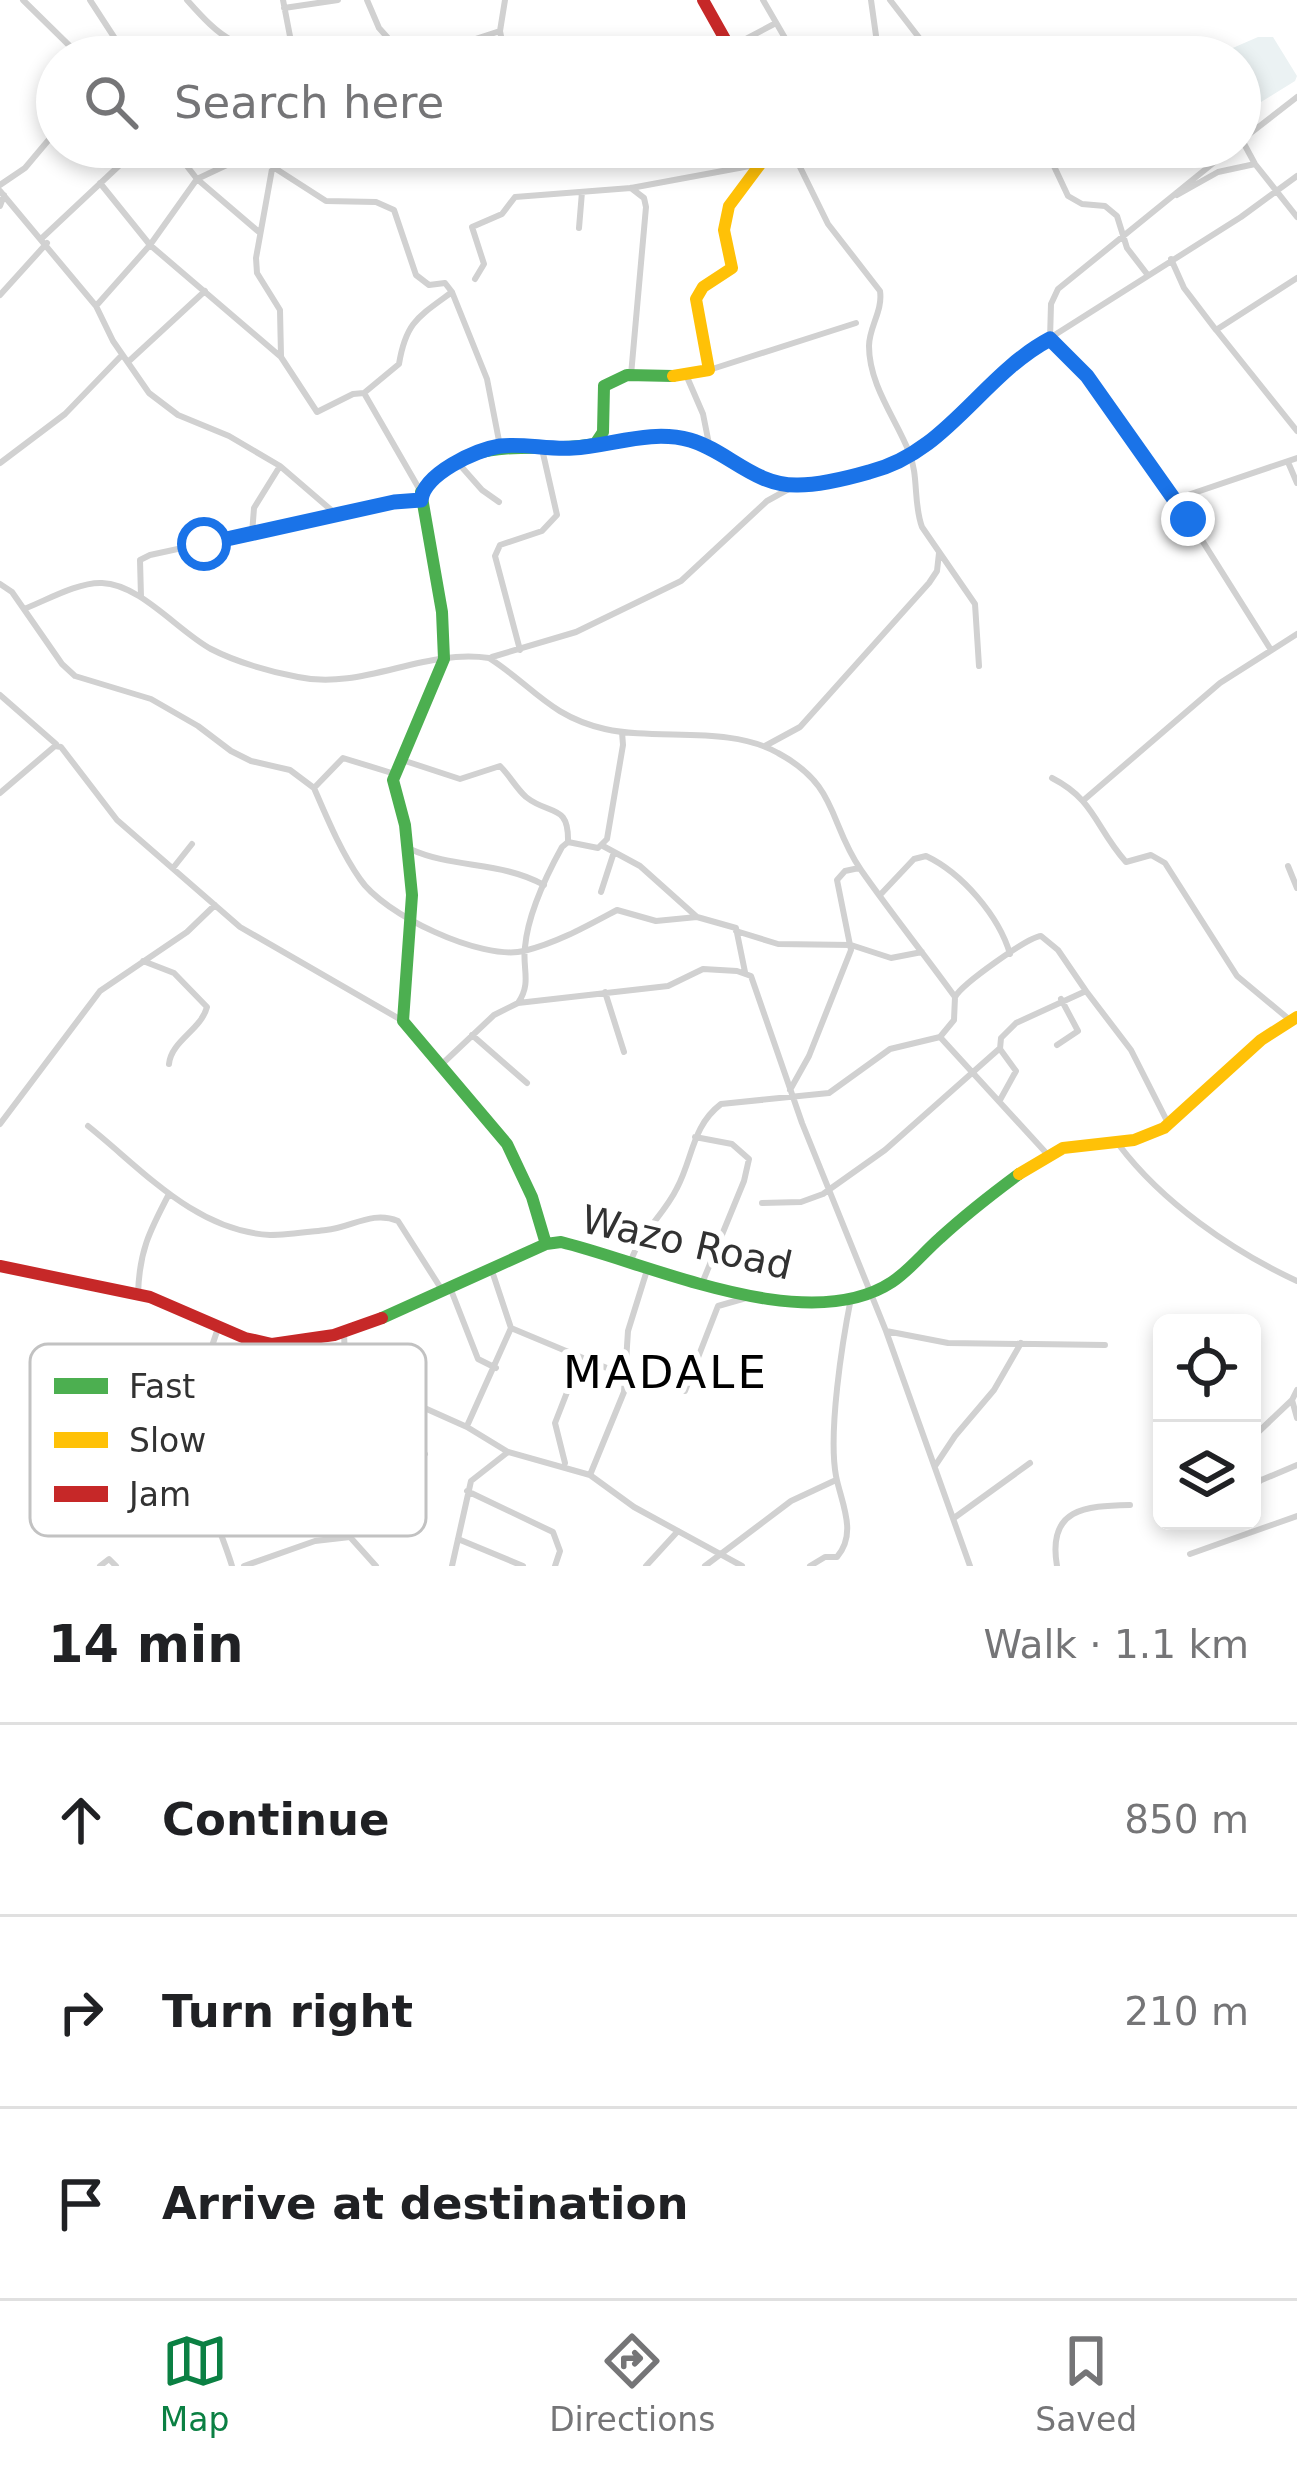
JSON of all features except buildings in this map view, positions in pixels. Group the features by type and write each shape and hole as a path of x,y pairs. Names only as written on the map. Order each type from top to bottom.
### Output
{"street":[{"path":"23,0 60,36"},
{"path":"91,0 114,36"},
{"path":"188,0 227,36"},
{"path":"290,36 284,4 338,0"},
{"path":"367,0 386,36"},
{"path":"501,36 505,0"},
{"path":"703,0 723,36"},
{"path":"763,0 782,36"},
{"path":"871,0 876,36"},
{"path":"890,0 918,36"},
{"path":"755,36 774,23"},
{"path":"485,36 500,31"},
{"path":"1261,125 1297,97"},
{"path":"0,206 1,190 36,156"},
{"path":"0,295 45,240 117,168"},
{"path":"188,168 259,232"},
{"path":"96,306 150,245 197,179 222,168"},
{"path":"270,168 257,273 280,310 281,357"},
{"path":"281,168 326,201 386,205 399,218 416,275 429,285 445,283 452,292 487,379 500,446"},
{"path":"476,279 484,264 471,230 475,223 502,214 515,196 631,188 739,168"},
{"path":"709,370 697,296 732,268 726,213 753,168"},
{"path":"800,168 828,224 880,291 870,356 890,416 911,458 916,512 976,610 979,665"},
{"path":"1055,168 1068,196 1082,204 1106,206 1117,216 1121,236 1147,274"},
{"path":"1206,168 1058,289 1051,304 1050,339 1079,366 1176,500 1271,650"},
{"path":"1163,202 1218,172 1236,168"},
{"path":"1258,168 1297,217"},
{"path":"24,609 100,583 114,585 212,649 296,677 342,679 444,659 489,658 576,632 681,581 767,501 796,485 866,473 911,458 1023,355 1297,176"},
{"path":"100,183 150,245 281,357 317,412 364,393 399,364 402,338 452,292"},
{"path":"631,188 645,200 646,217 631,375"},
{"path":"1,190 96,306 124,358 162,405 280,466 338,515"},
{"path":"579,228 582,192"},
{"path":"1171,259 1192,301 1297,431"},
{"path":"1216,330 1297,278"},
{"path":"0,463 65,414 205,291"},
{"path":"599,442 604,386 614,377 686,377 856,322"},
{"path":"686,377 704,414 710,449"},
{"path":"364,393 421,496 442,612 444,659 393,787 409,849 412,922 403,1021"},
{"path":"141,600 142,557 421,496 435,477 500,446 578,448 655,436 692,441 746,472 796,485"},
{"path":"520,650 495,556 500,545 542,531 557,514 542,449"},
{"path":"1176,500 1297,458"},
{"path":"1288,462 1297,482"},
{"path":"459,464 499,502"},
{"path":"252,534 254,508 280,466"},
{"path":"765,746 809,719 929,583 937,571 939,554"},
{"path":"0,584 13,592 75,676 151,699 231,751 250,761 290,770 314,788 363,885 412,922 477,946 524,951 584,931 616,910 656,921 697,917 732,926 745,972 759,992 791,1094 872,1293 970,1566"},
{"path":"1085,800 1199,700 1297,634"},
{"path":"489,658 557,711 622,732 674,733 765,746 797,765 825,792 859,868 955,997"},
{"path":"0,695 58,746 117,820 256,940 403,1021 494,1126 518,1162 546,1244"},
{"path":"603,846 612,822 622,732"},
{"path":"0,793 58,746"},
{"path":"314,788 343,758 395,774"},
{"path":"403,760 460,779 500,766 521,793 563,815 568,825 568,842 544,885 524,951 527,980 518,1003"},
{"path":"1052,778 1085,800 1126,862 1150,855 1165,862 1237,976 1293,1018"},
{"path":"568,842 614,852 655,878 697,917"},
{"path":"173,868 192,844"},
{"path":"409,849 441,861 508,869 544,885"},
{"path":"601,892 614,852"},
{"path":"880,896 914,859 926,856 968,889 989,913 1010,954"},
{"path":"1288,866 1297,887"},
{"path":"791,1094 854,948 837,880 844,871 859,868"},
{"path":"0,1124 87,1006 187,932 214,904"},
{"path":"736,931 778,944 854,948 891,958 922,952"},
{"path":"632,1261 638,1241 680,1184 695,1137 721,1104 834,1091 890,1049 940,1037 954,1020 955,997 961,986 1026,938 1043,937 1086,991 1131,1050 1169,1125"},
{"path":"143,961 179,976 207,1007 197,1027 170,1055 169,1064"},
{"path":"441,1065 504,1008 518,1003 680,983 703,969 745,972"},
{"path":"947,986 961,986"},
{"path":"1000,1100 1016,1071 1000,1048 1000,1040 1010,1028 1061,999 1086,991"},
{"path":"604,992 624,1052"},
{"path":"1058,1045 1078,1031 1061,999"},
{"name":"Wazo Road","path":"0,1266 138,1295 269,1344 292,1344 344,1331 546,1244 573,1244 754,1296 851,1298 892,1282 944,1233 1048,1155 1070,1146 1119,1145 1169,1125 1293,1018"},
{"path":"472,1035 527,1083"},
{"path":"940,1037 1048,1155"},
{"path":"762,1203 802,1202 830,1189 885,1150 1000,1048"},
{"path":"88,1126 169,1194 220,1223 271,1235 329,1230 353,1221 389,1217 398,1221 446,1288 479,1360 496,1368"},
{"path":"695,1137 733,1144 749,1160 703,1281"},
{"path":"1119,1145 1144,1176 1181,1206 1256,1260 1297,1281"},
{"path":"138,1295 137,1267 143,1245 169,1194"},
{"path":"590,1475 621,1403 628,1331 649,1266"},
{"path":"467,1427 511,1328 491,1268"},
{"path":"685,1391 718,1306 754,1296"},
{"path":"810,1566 825,1557 837,1557 845,1546 846,1513 836,1480 835,1438 851,1298"},
{"path":"213,1344 218,1328"},
{"path":"511,1328 626,1376"},
{"path":"344,1331 344,1344"},
{"path":"886,1331 948,1343 1105,1345"},
{"path":"935,1466 994,1390 1021,1343"},
{"path":"566,1465 555,1423 580,1359"},
{"path":"1261,1429 1297,1390"},
{"path":"1292,1400 1297,1418"},
{"path":"426,1408 508,1452 590,1475 742,1566"},
{"path":"452,1566 467,1491 479,1472 508,1452"},
{"path":"954,1518 1030,1463"},
{"path":"1261,1480 1297,1465"},
{"path":"705,1566 791,1501 836,1480"},
{"path":"467,1491 554,1532 560,1551 555,1566"},
{"path":"1057,1566 1054,1539 1073,1511 1130,1505"},
{"path":"1190,1554 1297,1516"},
{"path":"646,1566 677,1531"},
{"path":"222,1536 232,1566"},
{"path":"244,1566 315,1541 350,1537 376,1566"},
{"path":"458,1539 523,1566"},
{"path":"100,1566 109,1558 116,1566"}],"shaded area":[{"path":"1261,37 1273,37 1297,76 1261,102"}],"traffic: fast":[{"path":"546,1244 532,1197 507,1144 403,1021 412,895 405,825 393,780 444,659 442,612 421,492 440,472 481,452 595,444 603,432 604,386 627,375 673,376"},
{"path":"382,1318 546,1244 561,1242 683,1279 774,1300 857,1297 899,1277 1019,1174"}],"traffic: slow":[{"path":"673,376 709,370 696,299 703,287 732,268 724,230 729,206 757,168"},
{"path":"1019,1174 1063,1148 1134,1140 1164,1128 1261,1040 1297,1017"}],"traffic: jam":[{"path":"703,0 723,36"},
{"path":"0,1266 150,1297 245,1338 272,1344 334,1335 382,1318"}],"district":[{"name":"MADALE","path":"666,1372"}],"route":[{"path":"204,544 421,500 426,484 435,477 500,446 578,448 655,436 692,441 746,472 796,485 866,473 911,458 1023,355 1050,339 1087,376 1188,519"}]}
